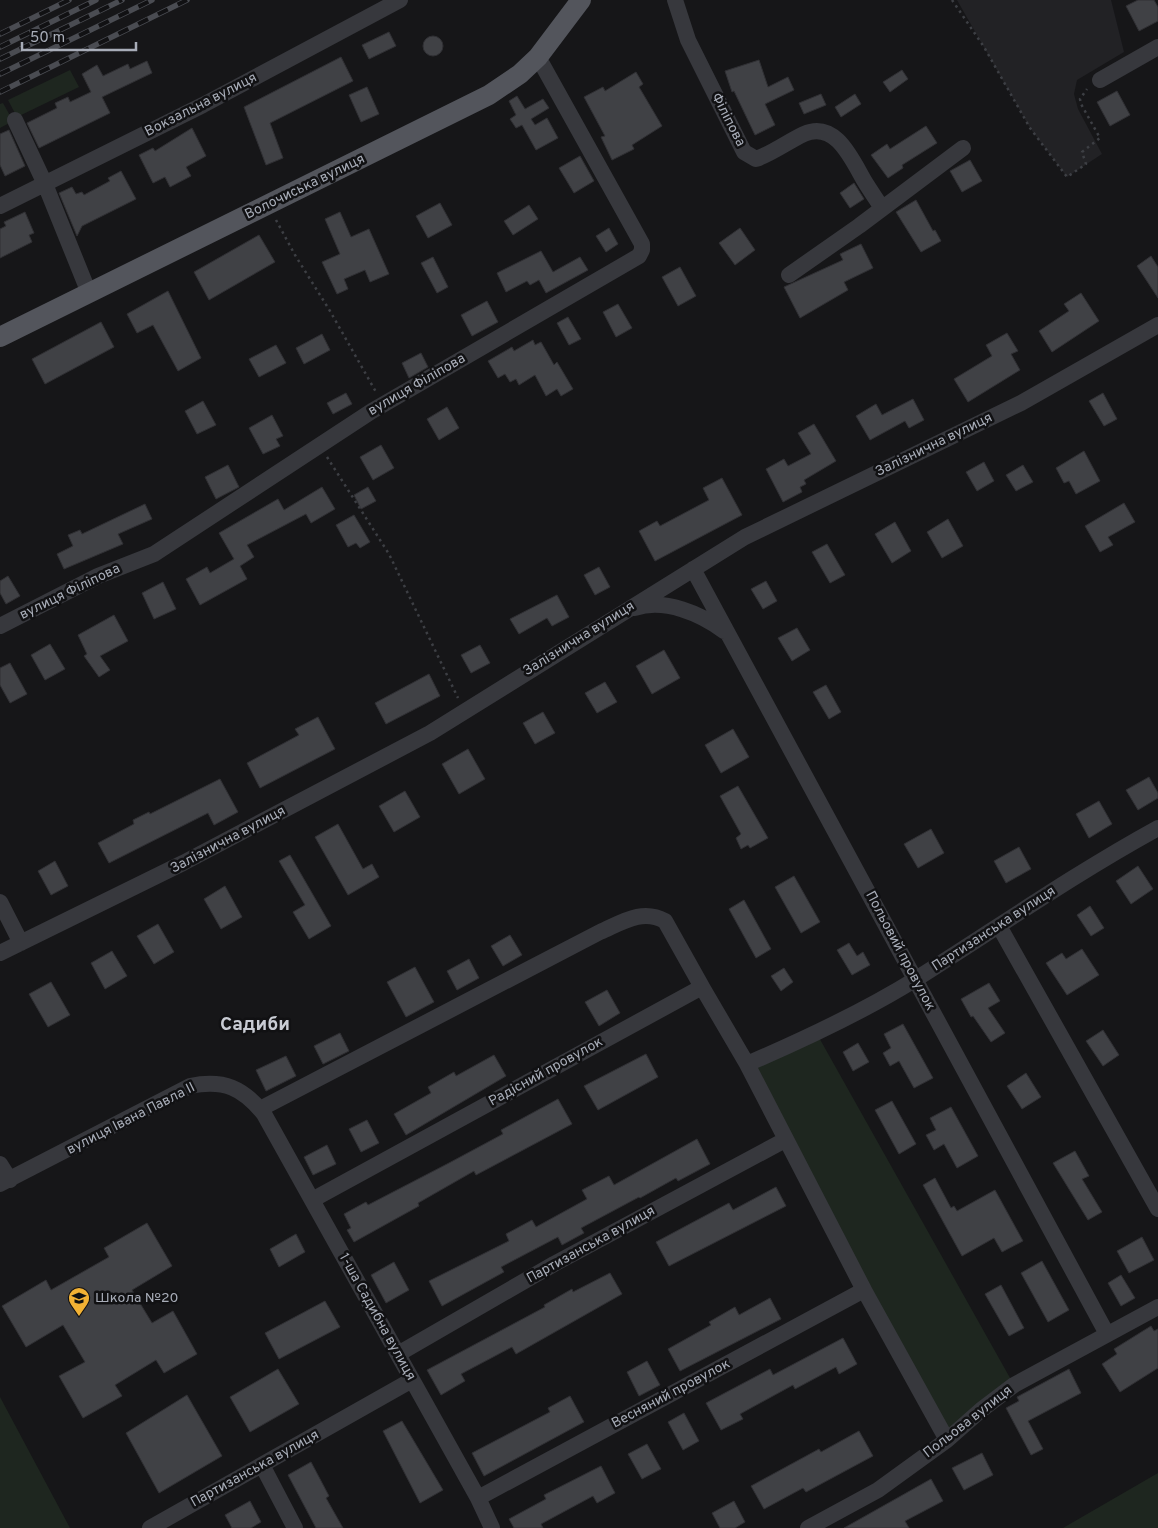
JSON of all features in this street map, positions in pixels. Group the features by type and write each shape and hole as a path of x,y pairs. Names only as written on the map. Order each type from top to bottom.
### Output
{"main road":[{"name":"Волочиська вулиця","path":"0,337 458,113 504,85 538,57 581,0"}],"street":[{"name":"Вокзальна вулиця","path":"0,206 203,105 400,0"},
{"name":"Філіпова","path":"675,0 688,40 744,152 756,160 774,152 806,133 823,132 836,137 850,155 882,208"},
{"path":"1100,80 1158,47"},
{"name":"вулиця Філіпова","path":"0,626 98,576 154,554 383,405 633,260 642,250 642,244 538,57"},
{"path":"15,120 45,184 89,293"},
{"path":"789,275 963,148"},
{"name":"Залізнична вулиця","path":"0,953 184,863 430,733 745,537 1021,403 1158,325"},
{"name":"Польовий провулок","path":"693,569 1107,1334"},
{"path":"623,612 646,604 665,606 708,620 728,634"},
{"name":"Партизанська вулиця","path":"747,1064 817,1034 915,980 1099,860 1158,828"},
{"path":"0,902 21,943"},
{"path":"260,1109 600,932 641,915 656,916 665,921 747,1064 864,1290 947,1440"},
{"path":"1000,926 1158,1209"},
{"name":"Радісний провулок","path":"312,1200 702,988"},
{"name":"вулиця Івана Павла II","path":"5,1182 190,1086 206,1082 234,1088 249,1096 260,1109"},
{"name":"1-ша Садибна вулиця","path":"260,1109 478,1498 492,1528"},
{"name":"Партизанська вулиця","path":"398,1354 554,1264 785,1140"},
{"path":"0,1164 5,1182"},
{"name":"Весняний провулок","path":"478,1498 864,1290"},
{"name":"Польова вулиця","path":"808,1528 878,1490 947,1440 981,1410 1014,1385 1158,1307"},
{"name":"Партизанська вулиця","path":"150,1528 412,1380"},
{"path":"262,1465 295,1528"}],"path":[{"path":"952,0 984,47 1030,128 1067,176 1086,164 1082,152 1100,138 1080,99 1089,87 1100,80"},
{"path":"269,205 295,255 330,311 383,405"},
{"path":"319,446 389,554 464,712"}],"shaded area":[{"path":"957,0 1111,0 1124,52 1077,80 1074,94 1078,109 1102,154 1067,177 1030,128"},
{"path":"70,70 79,87 17,117 8,100"},
{"path":"3,103 13,121 0,128 0,104"},
{"path":"817,1034 1014,1385 947,1440 747,1064"},
{"path":"0,1397 70,1528 0,1528"},
{"path":"1158,1473 1158,1528 1063,1528"}],"building":[{"path":"1138,0 1154,0 1158,7 1158,21 1139,31 1126,6"},
{"path":"389,32 396,46 369,59 362,45"},
{"path":"433,36 440,39 443,46 440,53 433,56 426,53 423,46 426,39"},
{"path":"341,57 353,81 270,123 283,158 266,165 244,107"},
{"path":"759,60 768,87 788,77 794,90 765,104 775,125 755,135 734,91 732,92 725,71"},
{"path":"147,61 152,73 102,97 110,113 39,148 27,123 57,108 55,103 68,97 70,102 91,92 82,74 97,65 103,76 128,64 130,69"},
{"path":"902,70 908,79 890,92 883,82"},
{"path":"636,72 643,84 639,87 662,126 632,145 634,149 612,160 601,137 605,136 584,97 603,87 605,91"},
{"path":"367,87 379,114 361,122 349,95"},
{"path":"1117,91 1130,115 1110,126 1097,102"},
{"path":"821,94 826,105 804,114 799,103"},
{"path":"855,94 861,104 841,117 835,107"},
{"path":"517,96 525,109 543,99 549,108 531,119 535,125 547,118 558,138 536,150 522,125 516,128 510,119 516,115 509,101"},
{"path":"926,126 937,143 902,165 903,168 888,178 871,155 887,144 890,149"},
{"path":"192,128 206,156 186,167 191,176 170,187 165,177 153,183 139,155 153,148 155,151"},
{"path":"9,130 25,166 5,176 0,165 0,134"},
{"path":"580,156 594,181 574,193 559,168"},
{"path":"970,160 982,181 962,192 950,171"},
{"path":"121,171 136,199 82,226 77,236 59,193 72,187 76,194 82,192 84,195 110,181 108,178"},
{"path":"854,183 864,199 850,208 840,193"},
{"path":"916,200 933,231 935,230 941,241 921,252 896,212"},
{"path":"440,203 452,225 428,238 416,216"},
{"path":"529,205 538,219 513,235 504,221"},
{"path":"25,212 34,233 29,235 32,242 0,258 0,229 6,226 4,222"},
{"path":"340,212 351,237 369,229 389,274 370,282 365,270 344,279 348,289 337,294 322,262 340,254 325,219"},
{"path":"609,228 618,244 606,252 596,236"},
{"path":"740,228 755,250 735,265 719,243"},
{"path":"259,235 275,262 209,300 194,272"},
{"path":"861,244 873,268 844,282 848,290 800,318 784,287 843,260 840,254"},
{"path":"541,251 553,272 580,257 588,270 546,293 539,280 530,285 527,281 506,292 497,273"},
{"path":"1151,256 1158,267 1158,298 1137,266"},
{"path":"433,257 448,287 437,293 421,263"},
{"path":"680,267 696,296 678,306 662,277"},
{"path":"168,291 201,358 178,371 153,325 137,333 127,314"},
{"path":"1081,293 1099,321 1052,352 1039,331 1069,311 1064,304"},
{"path":"487,301 498,322 472,336 461,315"},
{"path":"618,304 632,328 616,337 603,312"},
{"path":"568,317 581,339 569,345 557,323"},
{"path":"101,322 114,347 45,384 32,359"},
{"path":"1007,333 1018,351 1011,354 1020,370 968,402 954,379 992,356 986,345"},
{"path":"322,334 330,350 304,364 296,348"},
{"path":"533,340 535,345 541,342 554,365 557,362 573,389 561,396 557,389 546,396 535,375 519,385 516,379 510,382 505,374 498,378 488,361 512,347 514,351"},
{"path":"276,345 286,363 259,377 249,359"},
{"path":"421,353 428,367 409,378 402,363"},
{"path":"346,393 352,404 333,414 327,403"},
{"path":"1103,393 1117,419 1104,426 1089,401"},
{"path":"913,399 924,420 909,428 905,421 870,440 856,416 876,404 882,415"},
{"path":"203,401 216,425 197,434 185,411"},
{"path":"447,407 459,428 439,440 427,419"},
{"path":"272,415 283,436 276,439 280,446 263,454 249,428"},
{"path":"814,424 836,461 804,480 806,484 800,487 802,492 783,502 766,469 784,459 788,466 811,454 798,433"},
{"path":"381,445 394,468 373,480 360,457"},
{"path":"1084,451 1100,481 1076,494 1069,481 1064,483 1056,468"},
{"path":"984,462 994,481 977,491 966,472"},
{"path":"228,465 239,487 216,499 205,477"},
{"path":"1023,465 1033,482 1016,491 1006,475"},
{"path":"722,478 742,515 655,561 639,531 657,521 660,526 709,500 703,488"},
{"path":"322,487 335,509 311,523 306,514 247,545 254,557 240,566 247,579 200,605 186,579 207,567 210,573 234,559 219,533 278,499 284,510"},
{"path":"368,487 376,501 361,509 354,495"},
{"path":"1124,503 1135,522 1108,537 1113,545 1100,552 1085,526"},
{"path":"145,504 152,519 118,534 123,544 64,569 57,554 73,546 68,535 80,530 82,534"},
{"path":"354,515 370,542 360,548 356,543 348,547 336,525"},
{"path":"948,519 963,546 942,558 927,532"},
{"path":"895,522 911,551 892,563 875,534"},
{"path":"827,544 845,575 830,583 812,552"},
{"path":"599,567 610,587 595,595 584,575"},
{"path":"8,576 20,596 6,604 0,593 0,581"},
{"path":"766,581 777,601 763,609 751,589"},
{"path":"163,582 176,609 154,619 142,593"},
{"path":"557,595 569,617 552,626 547,618 519,634 510,619"},
{"path":"114,615 128,641 100,656 110,670 99,677 84,656 87,654 78,635"},
{"path":"797,628 810,650 792,661 778,638"},
{"path":"50,644 65,669 45,680 31,655"},
{"path":"480,645 490,663 471,673 461,655"},
{"path":"664,650 680,678 652,694 636,666"},
{"path":"10,663 27,694 10,703 0,685 0,668"},
{"path":"429,674 440,696 386,724 375,703"},
{"path":"605,682 617,702 597,713 585,693"},
{"path":"826,685 841,712 829,719 813,692"},
{"path":"543,712 555,733 535,744 523,723"},
{"path":"318,717 335,749 260,788 247,763 299,735 295,729"},
{"path":"733,729 749,757 721,773 705,745"},
{"path":"468,749 485,779 459,794 442,764"},
{"path":"1149,777 1158,793 1158,798 1138,810 1126,790"},
{"path":"220,779 238,812 214,825 208,813 109,863 98,843 134,824 133,820 149,812 150,814"},
{"path":"738,786 768,838 750,848 748,845 741,849 736,838 741,834 720,796"},
{"path":"405,791 420,817 394,832 379,806"},
{"path":"1099,801 1112,824 1089,838 1076,814"},
{"path":"338,824 363,869 372,864 379,877 348,895 315,837"},
{"path":"931,829 944,853 918,868 904,844"},
{"path":"1019,847 1031,869 1006,883 994,861"},
{"path":"290,855 331,926 309,939 293,912 305,905 279,861"},
{"path":"55,861 68,886 51,895 38,871"},
{"path":"1138,866 1153,889 1131,904 1116,881"},
{"path":"794,876 820,922 801,933 775,887"},
{"path":"225,886 242,917 221,929 204,899"},
{"path":"744,900 771,949 756,958 729,909"},
{"path":"1090,906 1104,928 1091,936 1077,915"},
{"path":"158,924 174,952 154,964 137,936"},
{"path":"510,935 522,955 503,966 491,946"},
{"path":"849,943 857,956 863,952 870,965 852,975 837,950"},
{"path":"1082,949 1099,975 1067,995 1046,963 1062,953 1066,959"},
{"path":"112,951 127,976 105,989 91,963"},
{"path":"469,959 479,978 457,990 447,971"},
{"path":"415,967 434,1002 406,1017 387,982"},
{"path":"784,968 793,982 781,991 771,976"},
{"path":"51,982 70,1015 48,1027 29,994"},
{"path":"989,983 1000,1001 988,1008 1005,1033 991,1042 973,1016 971,1017 961,999"},
{"path":"607,990 620,1013 599,1026 585,1002"},
{"path":"903,1024 933,1078 914,1088 899,1061 890,1066 883,1053 891,1048 884,1034"},
{"path":"1103,1030 1119,1055 1103,1066 1086,1041"},
{"path":"340,1033 349,1051 323,1064 314,1046"},
{"path":"858,1043 869,1062 853,1071 843,1052"},
{"path":"646,1054 658,1077 598,1110 584,1086"},
{"path":"494,1055 506,1076 406,1135 394,1114 431,1093 428,1087 454,1072 456,1076"},
{"path":"286,1056 296,1076 266,1091 256,1070"},
{"path":"1026,1073 1041,1097 1022,1109 1007,1086"},
{"path":"558,1099 572,1124 476,1175 474,1171 418,1203 419,1206 354,1242 347,1230 351,1228 344,1214 366,1202 368,1205 503,1134 501,1130"},
{"path":"892,1101 916,1144 899,1154 875,1110"},
{"path":"951,1107 978,1156 957,1168 944,1144 934,1150 926,1135 936,1130 930,1118"},
{"path":"367,1120 379,1143 361,1152 349,1129"},
{"path":"697,1139 710,1164 678,1181 676,1178 581,1228 584,1233 562,1245 558,1237 501,1267 504,1272 442,1306 429,1281 509,1241 506,1234 532,1220 536,1227 587,1199 582,1190 609,1176 614,1185"},
{"path":"327,1145 336,1164 313,1175 304,1157"},
{"path":"1075,1151 1089,1176 1082,1179 1102,1212 1088,1220 1053,1163"},
{"path":"935,1178 951,1208 954,1206 957,1211 995,1190 1023,1241 1002,1252 994,1238 962,1256 923,1185"},
{"path":"776,1187 786,1206 669,1266 656,1242 729,1203 733,1210"},
{"name":"Школа №20","path":"147,1223 172,1266 132,1290 152,1323 173,1311 197,1354 164,1373 156,1360 115,1385 122,1396 83,1418 59,1376 85,1362 63,1325 26,1347 2,1306 46,1280 51,1290 109,1257 104,1248"},
{"path":"296,1234 305,1252 279,1267 270,1249"},
{"path":"1142,1237 1154,1260 1129,1273 1117,1251"},
{"path":"1042,1261 1069,1310 1048,1322 1021,1273"},
{"path":"394,1262 409,1290 386,1303 371,1275"},
{"path":"610,1273 622,1294 516,1354 512,1347 461,1374 465,1381 441,1395 427,1370 545,1307 544,1305 572,1289 573,1292"},
{"path":"1121,1275 1135,1298 1121,1306 1108,1283"},
{"path":"1001,1285 1024,1328 1009,1336 985,1294"},
{"path":"770,1298 781,1319 680,1371 668,1349 711,1325 709,1322 735,1307 739,1315"},
{"path":"325,1301 340,1327 279,1359 265,1333"},
{"path":"1151,1326 1154,1331 1158,1329 1158,1368 1120,1392 1102,1364 1117,1354 1114,1349"},
{"path":"843,1338 857,1364 839,1374 836,1367 795,1389 793,1385 740,1414 743,1419 721,1430 706,1403 770,1369 773,1375"},
{"path":"647,1361 660,1385 639,1396 627,1372"},
{"path":"278,1369 299,1404 250,1432 230,1397"},
{"path":"1069,1369 1081,1393 1028,1421 1043,1449 1031,1455 1006,1408 1019,1401 1017,1397"},
{"path":"187,1395 222,1456 159,1493 126,1433"},
{"path":"570,1396 584,1422 484,1476 472,1453 550,1412 548,1408"},
{"path":"684,1413 699,1441 683,1450 668,1422"},
{"path":"402,1421 443,1490 420,1503 383,1431"},
{"path":"859,1431 873,1456 806,1492 803,1488 764,1509 751,1486 819,1449 821,1452"},
{"path":"647,1444 661,1469 642,1479 628,1454"},
{"path":"982,1453 993,1475 964,1490 952,1468"},
{"path":"311,1462 329,1496 326,1498 343,1528 316,1528 288,1475"},
{"path":"601,1466 615,1493 597,1503 593,1496 541,1524 543,1528 514,1528 509,1519 546,1499 544,1495"},
{"path":"931,1479 943,1501 905,1521 909,1528 844,1528"},
{"path":"250,1501 261,1522 251,1528 232,1528 225,1515"},
{"path":"734,1501 745,1522 735,1528 720,1528 712,1513"}],"railway":[{"path":"0,34 69,0"},
{"path":"0,47 96,0"},
{"path":"0,59 122,0"},
{"path":"0,74 152,0"},
{"path":"0,92 187,0"}],"place":[{"name":"Школа №20","path":"79,1317"}],"district":[{"name":"Садиби","path":"255,1025"}]}
